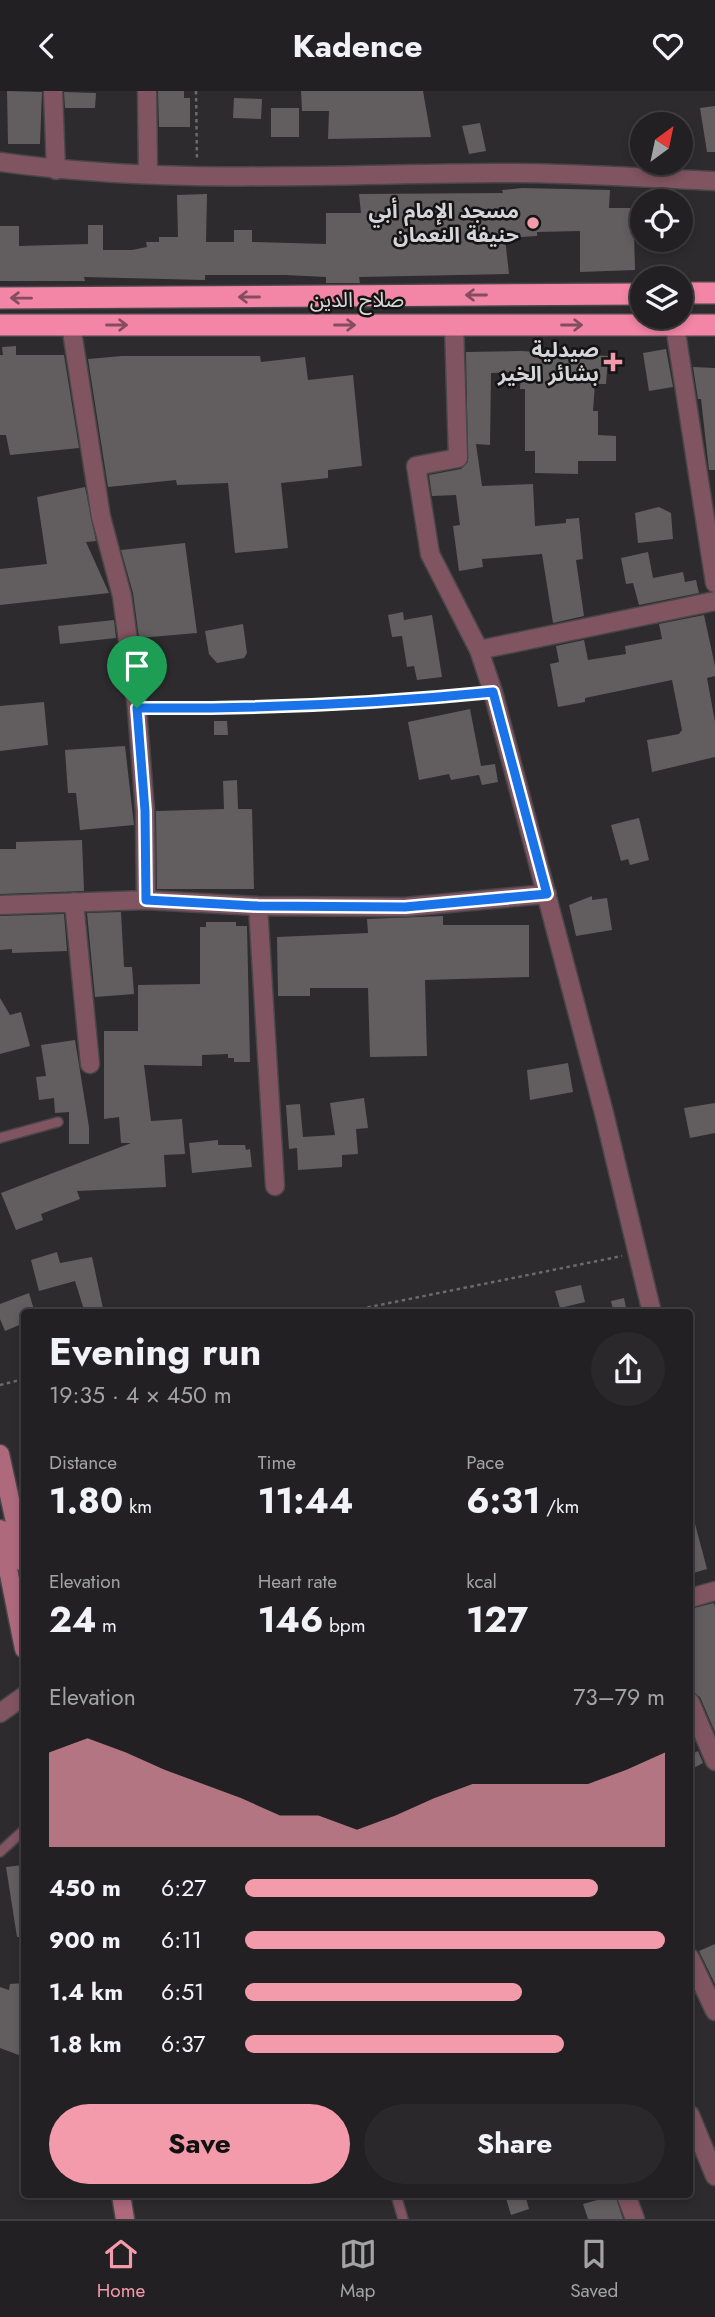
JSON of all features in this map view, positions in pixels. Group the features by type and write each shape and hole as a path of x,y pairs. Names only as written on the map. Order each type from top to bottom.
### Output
{"highway":[{"path":"693,293 715,293"},
{"name":"صلاح الدين","path":"0,298 630,294"},
{"name":"صلاح الدين","path":"0,325 630,326"},
{"name":"صلاح الدين","path":"693,326 715,325"}],"street":[{"path":"53,91 56,170"},
{"path":"147,91 148,172"},
{"path":"0,162 56,170 248,177 502,173 715,181"},
{"path":"454,324 458,458 416,465 430,554 479,650 493,692 547,894 651,1309"},
{"path":"71,325 101,517 122,596 137,708 145,811 146,900"},
{"path":"675,329 715,583"},
{"path":"479,650 715,601"},
{"path":"0,905 146,900 258,906 405,907 547,894"},
{"path":"74,902 90,1064"},
{"path":"258,906 275,1186"},
{"path":"0,1454 21,1549"},
{"path":"0,1529 21,1634"},
{"path":"693,1597 715,1591"},
{"path":"0,1713 21,1698"},
{"path":"693,1709 715,1761"},
{"path":"693,1964 715,2011"},
{"path":"693,2122 715,2176"},
{"path":"122,2198 125,2219"},
{"path":"627,2198 635,2219"}],"lane":[{"path":"0,1138 58,1122"},
{"path":"0,1853 21,1834"},
{"path":"397,2198 403,2219"}],"path":[{"path":"197,91 198,174"},
{"path":"137,708 244,709 365,704 493,692"},
{"path":"360,1309 639,1253"},
{"path":"0,1385 21,1380"}],"building":[{"path":"7,91 42,92 40,144 8,144"},
{"path":"158,91 184,91 184,98 190,98 190,127 159,127"},
{"path":"301,91 423,91 431,137 328,139 329,111 302,111"},
{"path":"64,92 96,93 95,108 65,108"},
{"path":"234,98 262,99 261,119 233,118"},
{"path":"715,106 715,152 707,152 700,108"},
{"path":"271,108 299,108 299,137 271,137"},
{"path":"480,123 486,151 469,154 462,126"},
{"path":"502,190 610,190 609,208 630,208 630,252 635,252 635,266 630,266 630,270 580,272 580,231 537,232 537,236 505,238 509,274 359,277 360,283 326,283 326,277 285,275 205,275 205,280 84,277 85,281 0,281 0,226 19,226 19,246 88,244 88,225 103,225 103,250 132,250 147,247 146,242 159,242 159,237 178,237 177,195 207,194 206,242 234,242 234,230 252,230 252,242 326,244 326,213 361,213 359,194 503,193"},
{"path":"16,346 16,355 64,355 79,448 10,455 6,435 0,435 0,355 3,355 2,347"},
{"path":"666,349 673,387 649,391 643,353"},
{"path":"521,351 608,356 606,384 595,384 593,411 598,411 598,435 616,436 616,461 578,461 578,474 535,473 535,451 525,451 525,389 520,389 521,372 491,373 490,445 476,444 482,486 533,484 535,526 566,523 566,519 579,518 583,559 576,560 584,616 553,623 542,554 482,559 483,567 459,571 453,526 460,525 456,495 432,496 429,475 461,469 468,462 466,352"},
{"path":"122,356 260,356 261,362 305,357 308,380 353,375 362,466 328,470 328,478 281,483 288,548 235,553 228,483 177,485 176,480 108,487 88,359"},
{"path":"693,367 715,368 715,470 709,470 701,399 698,399"},
{"path":"85,487 96,541 86,542 109,593 0,605 0,569 47,564 37,497"},
{"path":"659,507 671,513 673,539 638,543 635,513"},
{"path":"185,543 197,633 139,638 133,593 121,550"},
{"path":"648,552 653,578 683,572 685,582 696,580 699,593 639,605 633,583 626,584 621,558"},
{"path":"403,612 404,620 432,615 442,677 417,680 414,666 407,667 402,636 392,637 388,615"},
{"path":"704,615 715,666 715,676 707,678 715,722 715,757 652,772 647,740 679,734 682,730 672,680 585,698 585,702 558,707 550,664 559,662 556,646 584,640 588,660 626,654 625,646 662,639 659,624"},
{"path":"114,620 116,638 60,644 58,626"},
{"path":"243,624 247,653 244,658 217,663 209,654 205,631"},
{"path":"44,702 48,745 0,751 0,706"},
{"path":"470,709 481,766 495,764 498,782 482,785 479,775 451,780 449,774 419,780 408,722"},
{"path":"214,721 227,721 228,735 214,735"},
{"path":"125,746 134,825 80,830 76,793 68,793 65,750"},
{"path":"237,780 238,809 252,809 254,889 157,889 156,811 224,809 223,781"},
{"path":"639,818 649,860 630,865 628,859 621,861 611,825"},
{"path":"82,840 84,891 0,894 0,849 16,849 16,842"},
{"path":"592,896 592,900 607,898 612,930 576,936 569,905"},
{"path":"121,912 124,967 132,967 134,994 95,997 87,913"},
{"path":"64,914 67,951 12,953 12,949 0,950 0,916"},
{"path":"443,916 443,925 529,925 529,977 425,980 427,1056 370,1057 368,988 310,988 310,996 278,996 277,937 368,933 367,919"},
{"path":"206,922 236,922 236,926 247,926 250,1062 234,1062 234,1058 228,1058 228,1054 202,1055 202,1066 144,1065 151,1121 182,1119 185,1154 164,1155 166,1187 77,1191 80,1199 41,1214 43,1220 16,1230 1,1193 131,1143 121,1143 119,1117 104,1119 104,1031 138,1031 138,985 200,984 200,927 206,927"},
{"path":"0,998 10,1015 21,1012 30,1046 0,1054"},
{"path":"75,1040 89,1127 89,1144 69,1144 69,1112 55,1113 54,1098 39,1100 36,1077 46,1076 41,1045"},
{"path":"568,1063 573,1092 530,1100 527,1070"},
{"path":"364,1098 368,1128 356,1129 358,1154 342,1155 342,1167 298,1170 297,1148 289,1149 286,1105 300,1104 303,1137 335,1135 330,1103"},
{"path":"715,1103 715,1133 690,1138 684,1108"},
{"path":"218,1140 218,1145 245,1145 246,1150 250,1149 252,1167 192,1173 189,1143"},
{"path":"57,1252 60,1263 92,1257 103,1309 84,1309 75,1281 39,1291 31,1260"},
{"path":"581,1285 585,1302 560,1308 555,1291"},
{"path":"29,1293 34,1309 21,1309 21,1324 5,1331 0,1319 0,1304"},
{"path":"624,1298 626,1309 613,1309 611,1301"},
{"path":"693,1520 707,1569 693,1573"},
{"path":"714,1603 715,1607 715,1732 700,1697 693,1693 693,1608"},
{"path":"698,1751 703,1763 693,1768 693,1754"},
{"path":"21,1865 21,1937 17,1937 6,1867"},
{"path":"715,1944 715,1984 699,1951"},
{"path":"21,1983 21,2056 0,2048 0,1987 9,1990 10,1984"},
{"path":"506,2198 526,2198 529,2209 511,2215"},
{"path":"616,2198 623,2219 588,2219 583,2204"}],"place":[{"name":"مسجد الإمام أبي حنيفة النعمان","path":"533,223"},
{"name":"صيدلية بشائر الخير","path":"613,362"}],"route":[{"path":"493,692 547,894 405,907 258,906 146,900 145,811 137,708 244,709 365,704 493,692"}]}
